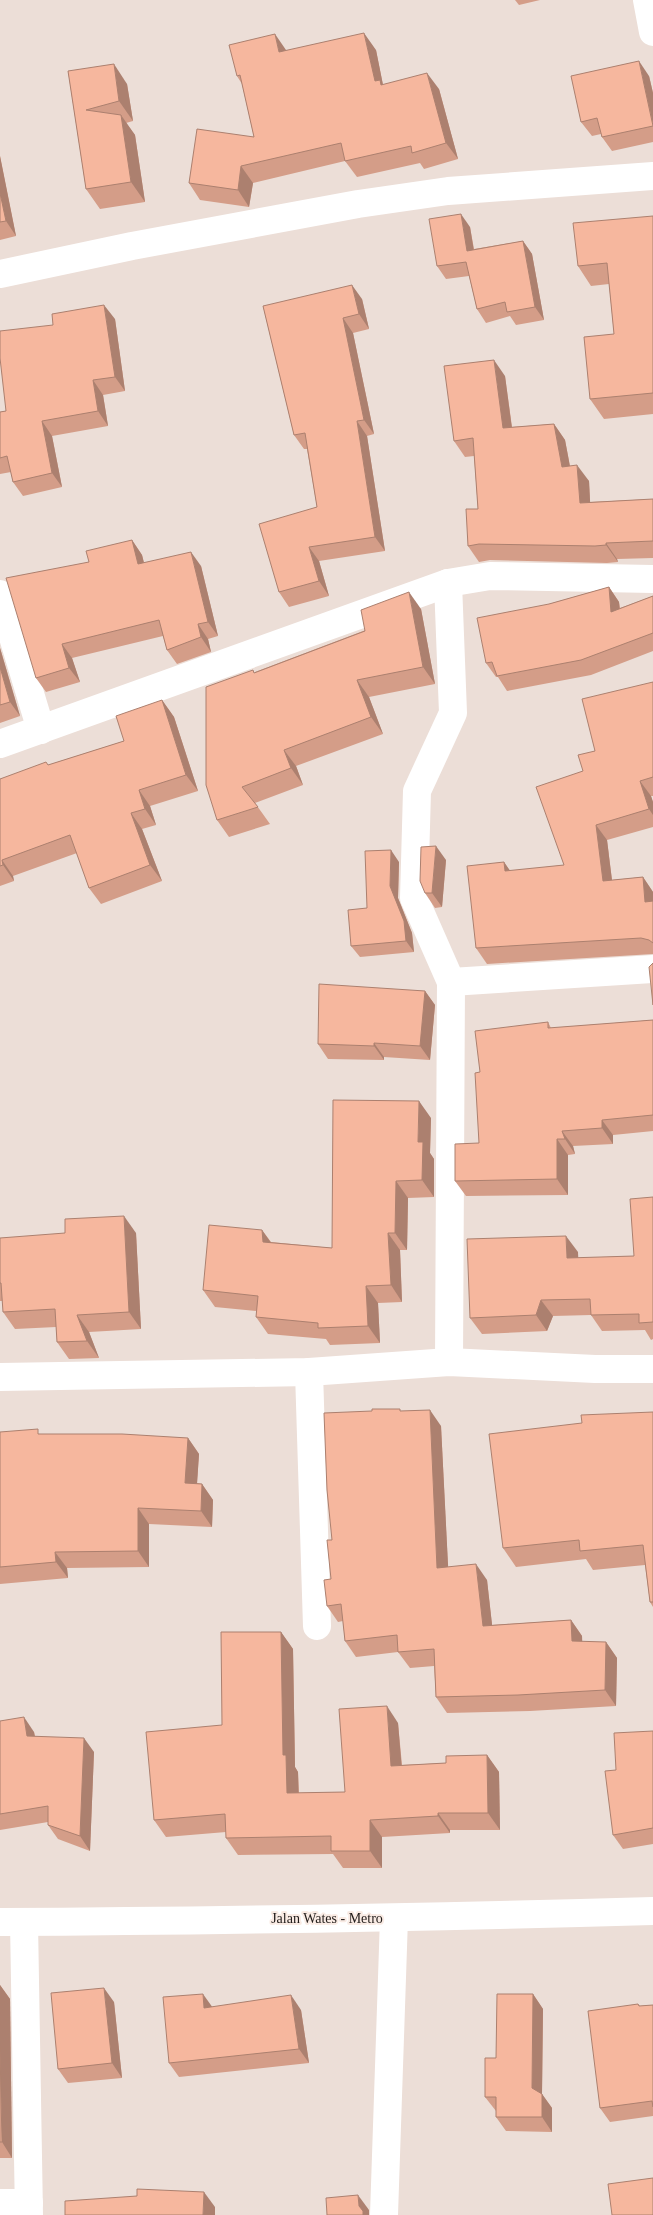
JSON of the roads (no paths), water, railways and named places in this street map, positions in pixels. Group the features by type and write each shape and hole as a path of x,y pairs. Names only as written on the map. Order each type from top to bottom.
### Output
{"street":[{"path":"647,0 653,32"},
{"path":"0,274 358,204 448,191 653,176"},
{"path":"0,744 448,583 490,576 653,580"},
{"path":"448,583 453,713 417,792 414,898 451,982 449,1362"},
{"path":"0,594 41,730"},
{"path":"451,982 653,969"},
{"path":"0,1377 309,1372 449,1362 595,1369 653,1369"},
{"path":"309,1372 317,1626"},
{"name":"Jalan Wates - Metro","path":"12,1922 394,1918 653,1911"},
{"path":"384,2215 394,1918"},
{"path":"0,2203 29,2209 12,1922"}]}
